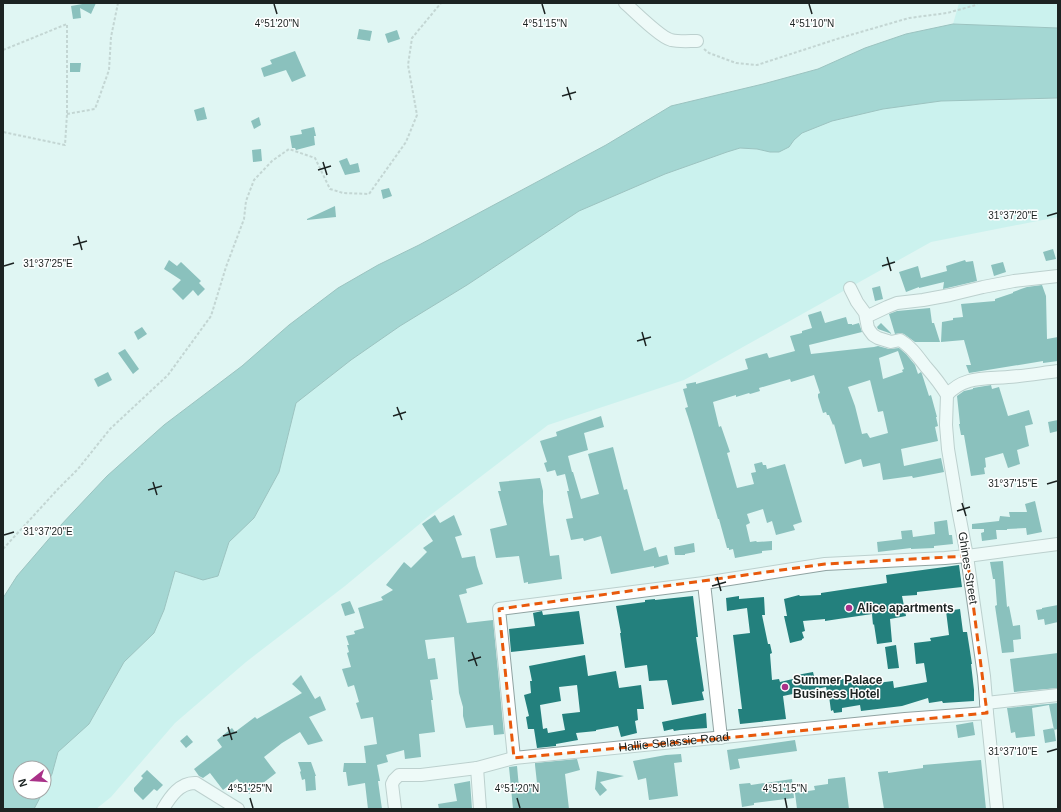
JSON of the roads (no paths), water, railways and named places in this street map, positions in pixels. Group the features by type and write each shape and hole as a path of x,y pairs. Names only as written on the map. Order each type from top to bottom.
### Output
{"street":[{"path":"625,3 653,28 671,40 697,41"},
{"path":"866,317 897,304 950,296 983,287 1014,281 1058,276"},
{"path":"850,288 857,302 865,313 870,331 873,335 891,342 900,340 913,350 939,382 947,395 952,389 966,381 1058,370"},
{"name":"Ghines Street","path":"947,395 946,425 948,449 967,556 984,676 997,809"},
{"path":"514,758 499,609 704,583 825,564 967,556 1058,544"},
{"path":"704,583 721,738"},
{"name":"Hallie Selassie Road","path":"395,809 392,784 400,775 421,775 477,768 514,758 905,719 986,708 1058,695"},
{"path":"477,768 480,809"},
{"path":"163,809 170,798 178,790 187,783 196,783 238,809"}],"place":[{"name":"Alice apartments","path":"849,608"},
{"name":"Summer Palace Business Hotel","path":"785,687"}]}
